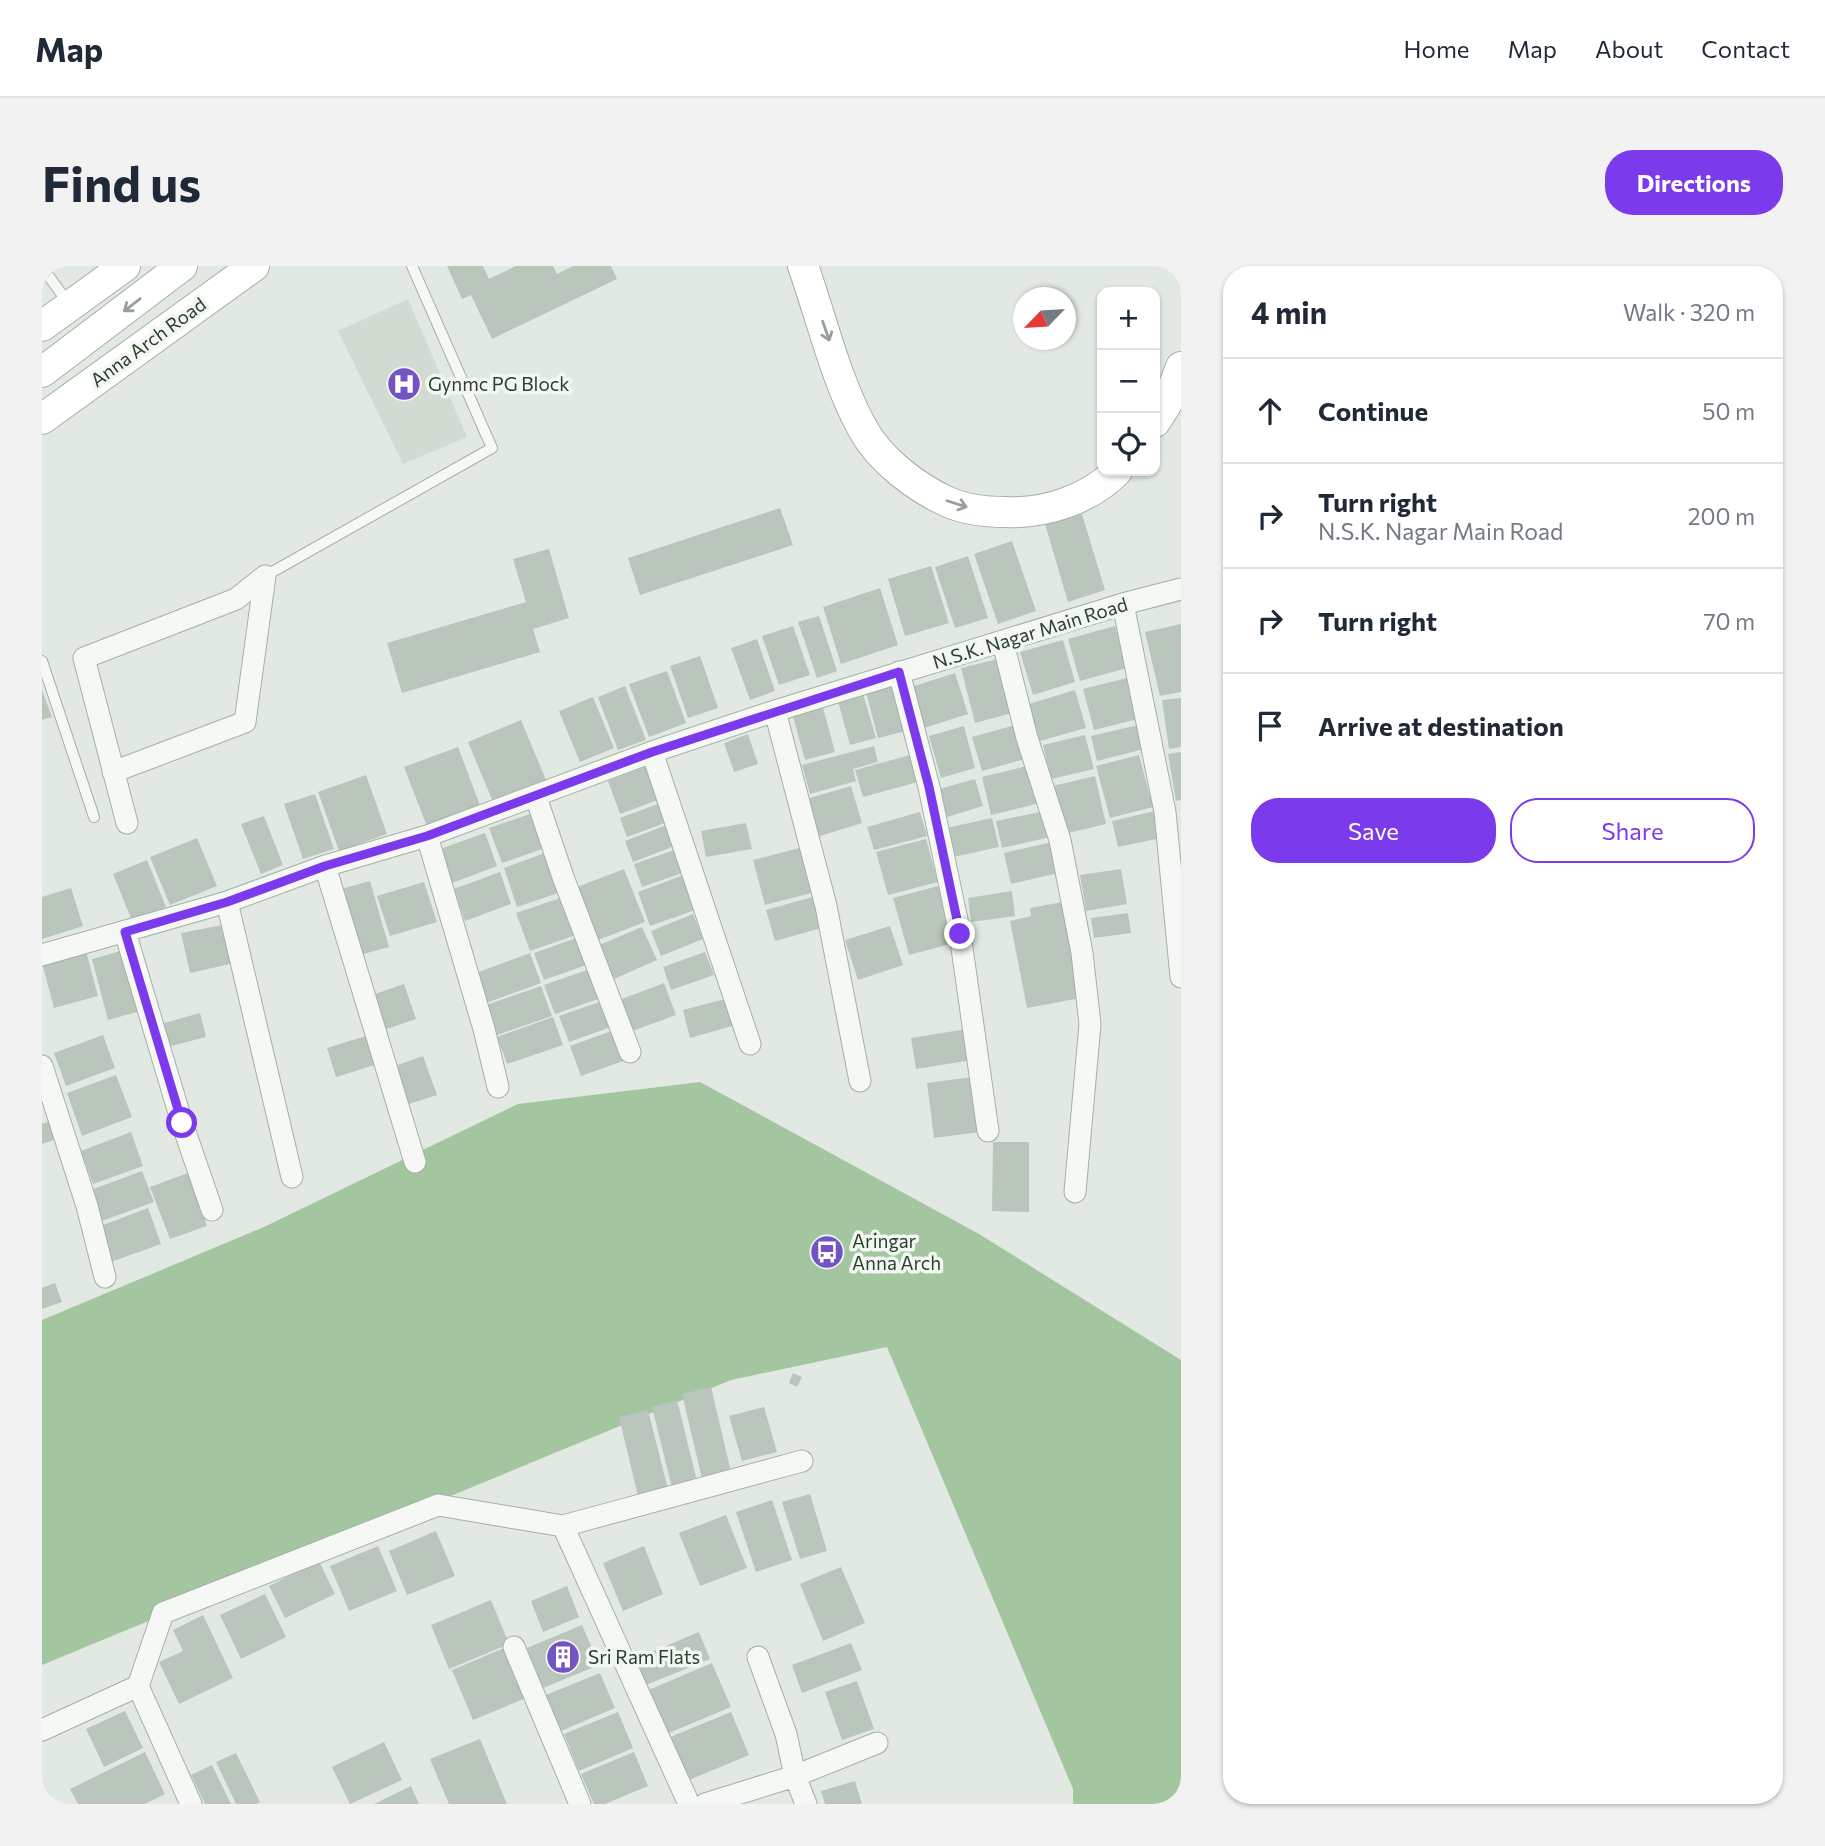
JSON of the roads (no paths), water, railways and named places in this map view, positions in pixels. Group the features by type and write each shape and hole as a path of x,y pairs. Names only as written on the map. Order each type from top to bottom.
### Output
{"main road":[{"path":"42,326 125,266"},
{"path":"42,372 183,266"},
{"name":"Anna Arch Road","path":"42,419 254,266"},
{"path":"803,266 845,388 865,432 886,457 912,481 949,503 983,511 1018,513 1079,498 1110,476"},
{"path":"1160,414 1181,367"}],"street":[{"path":"113,772 245,722 265,576"},
{"path":"127,823 84,659 236,599 265,576"},
{"name":"N.S.K. Nagar Main Road","path":"42,955 227,902 325,866 427,836 652,752 775,711 1123,604 1181,589"},
{"path":"1123,604 1165,812 1181,977"},
{"path":"1003,643 1027,738 1060,840 1082,953 1090,1024 1075,1192"},
{"path":"899,672 929,787 960,934 988,1131"},
{"path":"775,711 827,906 860,1081"},
{"path":"652,752 750,1044"},
{"path":"537,797 563,877 631,1052"},
{"path":"427,836 484,1029 498,1087"},
{"path":"325,866 415,1162"},
{"path":"227,902 292,1177"},
{"path":"125,932 182,1123 212,1210"},
{"path":"42,1066 87,1206 105,1278"},
{"path":"191,1804 138,1686 163,1613 438,1505 563,1526 802,1461"},
{"path":"563,1526 689,1804"},
{"path":"514,1647 580,1804"},
{"path":"758,1657 786,1734 795,1776 806,1804"},
{"path":"42,1730 138,1686"},
{"path":"705,1804 795,1776 877,1743"}],"lane":[{"path":"265,576 492,448 412,266"},
{"path":"42,267 71,307"},
{"path":"42,661 94,817"}],"place":[{"name":"Gynmc PG Block","path":"404,384"},
{"name":"Aringar Anna Arch","path":"827,1252"},
{"name":"Sri Ram Flats","path":"563,1657"}]}
